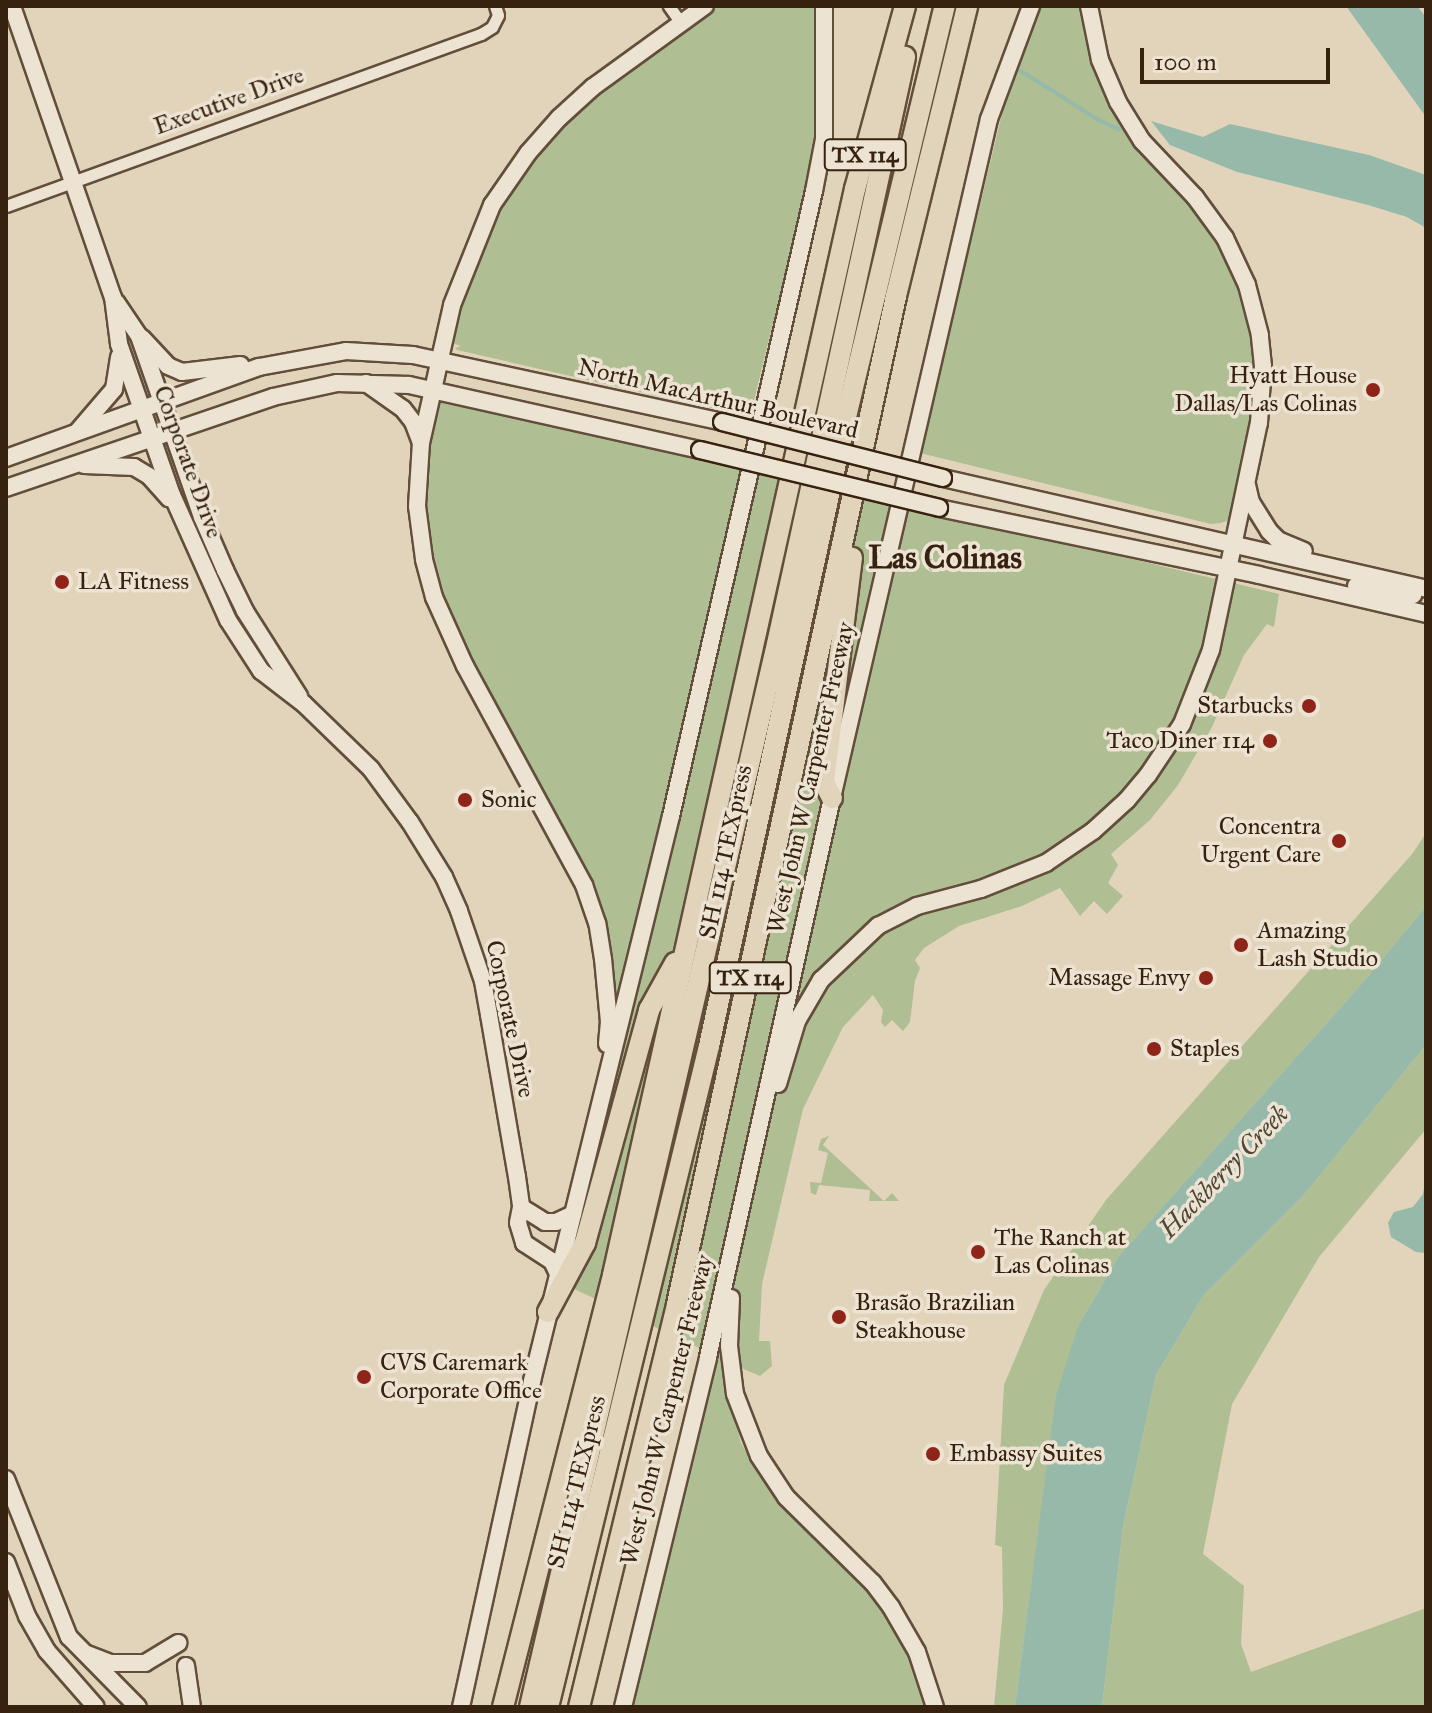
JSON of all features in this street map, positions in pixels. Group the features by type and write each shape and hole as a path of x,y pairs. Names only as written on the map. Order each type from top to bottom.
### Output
{"highway":[{"name":"TX 114","path":"503,1707 535,1592 613,1275 855,189 905,6"},
{"name":"SH 114 TEXpress","path":"530,1707 777,644 916,6"},
{"name":"SH 114 TEXpress","path":"548,1707 709,1046 811,573 945,6"},
{"name":"West John W Carpenter Freeway","path":"579,1707 677,1304 896,296 967,6"},
{"path":"832,798 824,782 845,610 856,529 890,377 896,296"},
{"path":"548,1312 585,1243 649,1010 686,946"},
{"path":"677,1304 709,1046"},
{"path":"518,1707 537,1628 535,1592"}],"main road":[{"name":"Corporate Drive","path":"12,6 113,297 119,344 180,514 227,618 261,671 304,704 379,780 444,877 459,911 483,981 521,1207 518,1223 524,1243 552,1261 558,1274"},
{"path":"601,1102 609,1022 597,923 584,885 465,666 434,597 424,559 417,506 421,443 452,305 492,205 551,126 593,87 705,6"},
{"path":"461,1707 548,1312 601,1102 814,191 824,139 824,6"},
{"name":"West John W Carpenter Freeway","path":"623,1707 735,1237 832,798 989,119 1031,6"},
{"path":"744,1192 760,1158 797,1021 821,980 848,951 895,915 981,889 1046,863 1093,831 1127,800 1169,746 1197,692 1211,650 1259,423 1263,366 1256,314 1247,285 1214,221 1142,141 1118,102 1100,60 1089,6"},
{"name":"Corporate Drive","path":"113,297 139,336 202,517 245,611 304,704"},
{"path":"139,336 168,366 182,372 195,373 239,365 259,367"},
{"path":"77,432 114,389 119,373 119,344"},
{"name":"North MacArthur Boulevard","path":"6,458 259,367 346,351 440,360 722,422 943,478 1426,589"},
{"path":"365,382 403,409 413,422 421,443"},
{"path":"6,488 152,435 306,388 365,382 434,390 939,508 1229,568 1426,614"},
{"path":"67,466 134,467 164,490 180,514"},
{"path":"1246,480 1257,514 1278,540 1347,569"},
{"path":"1292,582 1324,578 1373,590 1426,597"},
{"path":"227,618 245,611"},
{"path":"521,1207 545,1222 556,1222 573,1214"},
{"path":"735,1237 729,1346 735,1394 745,1427 767,1470 786,1497 873,1583 891,1607 917,1652 935,1707"},
{"path":"6,1479 55,1609 79,1650 133,1706"},
{"path":"6,1562 27,1616 47,1651 96,1707"},
{"path":"79,1650 94,1658 127,1665 145,1663 178,1643"},
{"path":"186,1666 192,1707"}],"street":[{"name":"Executive Drive","path":"6,206 468,38 492,27 498,15 495,6"},
{"path":"669,6 681,23"}],"shaded area":[{"path":"717,6 817,6 814,155 751,413 743,412 742,415 457,350 455,348 461,346 452,343 466,283 503,200 524,169 581,105"},
{"path":"1039,6 1083,6 1095,63 1182,192 1216,232 1236,270 1256,346 1256,388 1250,434 1229,520 1221,523 1211,524 920,453 1008,89"},
{"path":"437,394 1279,594 1274,627 1267,624 1244,655 1212,727 1178,785 1150,820 1111,854 1118,865 1108,883 1123,896 1107,914 1094,901 1080,916 1060,888 1022,906 959,926 924,948 915,960 920,968 915,981 910,1022 903,1031 892,1020 885,1027 881,1022 883,1010 873,995 843,1027 803,1109 762,1284 759,1341 770,1341 772,1366 760,1376 720,1359 741,1443 761,1478 876,1602 910,1658 927,1707 630,1707 712,1354 570,1287 603,1135 610,982 590,881 558,818 446,622 419,506"},
{"path":"1426,833 1426,906 1365,980 1119,1256 1078,1326 1047,1470 1015,1707 994,1707 1003,1609 1002,1547 995,1545 1004,1385 1044,1290 1106,1200 1413,853"},
{"path":"1426,1045 1426,1129 1319,1257 1232,1404 1203,1554 1244,1586 1241,1644 1251,1672 1426,1608 1426,1707 1102,1707 1123,1527 1156,1375 1203,1296 1303,1196"},
{"path":"829,1136 823,1145 884,1201 869,1201 870,1190 819,1185 816,1195 811,1193 810,1182 821,1183 828,1153 818,1150 821,1139"},
{"path":"892,1193 899,1201 884,1201"}],"water":[{"path":"1346,6 1417,6 1426,17 1426,117"},
{"path":"1151,121 1203,137 1230,124 1369,155 1426,175 1426,228 1407,217 1368,205 1237,172 1170,145"},
{"name":"Hackberry Creek","path":"1426,906 1426,1045 1303,1196 1203,1296 1156,1375 1123,1527 1102,1707 1015,1707 1056,1396 1078,1326 1119,1256 1365,980"},
{"path":"1426,1175 1426,1253 1416,1252 1391,1237 1388,1223 1394,1212 1413,1207 1423,1194"}],"waterway":[{"path":"1021,71 1100,121 1119,129"}],"place":[{"name":"Hyatt House Dallas/Las Colinas","path":"1373,390"},
{"name":"LA Fitness","path":"62,582"},
{"name":"Starbucks","path":"1309,706"},
{"name":"Taco Diner 114","path":"1270,741"},
{"name":"Sonic","path":"465,800"},
{"name":"Concentra Urgent Care","path":"1339,841"},
{"name":"Amazing Lash Studio","path":"1241,945"},
{"name":"Massage Envy","path":"1206,978"},
{"name":"Staples","path":"1154,1049"},
{"name":"The Ranch at Las Colinas","path":"978,1252"},
{"name":"Brasão Brazilian Steakhouse","path":"839,1317"},
{"name":"CVS Caremark Corporate Office","path":"364,1377"},
{"name":"Embassy Suites","path":"933,1454"}],"district":[{"name":"Las Colinas","path":"945,558"}]}
